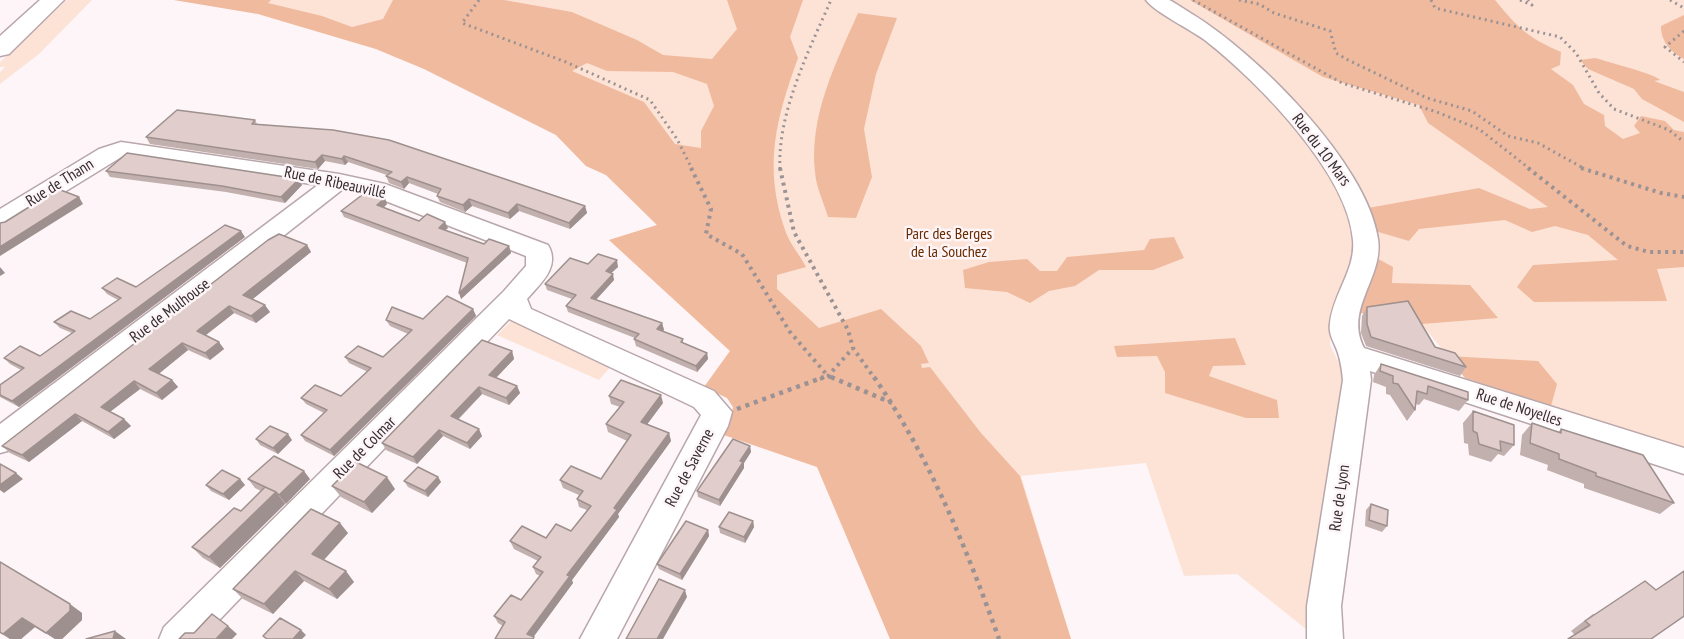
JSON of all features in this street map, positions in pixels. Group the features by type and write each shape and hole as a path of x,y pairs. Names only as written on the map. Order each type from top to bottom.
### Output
{"highway":[{"path":"0,27 30,0"},
{"path":"0,49 53,0"}],"street":[{"name":"Rue du 10 Mars","path":"1155,0 1214,37 1258,75 1281,99 1353,193 1366,239 1363,267 1342,325 1345,341 1353,357"},
{"name":"Rue de Ribeauvillé","path":"121,149 339,181 415,203 539,251"},
{"name":"Rue de Thann","path":"0,220 107,154 121,149"},
{"name":"Rue de Mulhouse","path":"0,441 339,181"},
{"name":"Rue de Colmar","path":"177,639 513,298 539,268 539,251"},
{"name":"Rue de Saverne","path":"513,298 520,315 705,399 717,412 713,426 598,639"},
{"name":"Rue de Noyelles","path":"1353,357 1376,361 1684,461"},
{"name":"Rue de Lyon","path":"1325,639 1324,606 1357,380 1353,357"}],"path":[{"path":"479,0 462,23 566,62 650,100 677,139 711,209 706,234 742,254 790,332 828,376 892,404"},
{"path":"831,0 805,59 779,144 781,171 794,232 848,330 853,348 892,404 918,447 968,553 999,639"},
{"path":"1193,0 1341,83 1437,112 1479,129 1627,246 1649,252 1684,252"},
{"path":"1239,0 1259,4 1274,13 1330,31 1336,53 1346,59 1427,98 1472,111 1508,136 1538,144 1578,167 1661,193 1684,197"},
{"path":"1431,0 1435,8 1560,36 1574,50 1596,84 1598,95 1612,108 1624,115 1669,130 1684,142"},
{"path":"1520,0 1532,5 1528,0"},
{"path":"1670,0 1684,8"},
{"path":"1684,31 1665,47 1684,62"},
{"path":"717,412 743,408 828,376 853,348"}],"green space":[{"path":"67,0 92,0 39,54 0,84 0,72 5,67 0,67 0,62"},
{"name":"Parc des Berges de la Souchez","path":"174,0 1684,0 1684,448 1465,378 1409,308 1332,317 1330,345 1347,380 1306,629 1237,574 1184,576 1146,463 1021,476 1071,639 890,639 817,467 721,434 731,419 733,407 727,398 704,387 730,351 609,240 657,225 606,175 586,166 556,135 424,69 376,49 258,14"},
{"path":"512,320 613,364 599,380 497,335"}],"shaded area":[{"path":"174,0 271,0 268,3 322,16 352,27 383,19 393,0 504,0 572,12 637,40 663,55 712,59 737,29 727,0 803,0 790,37 798,58 778,122 774,164 778,207 785,230 806,267 777,275 777,289 819,328 881,309 921,346 929,363 921,364 922,368 930,367 981,433 1020,476 1071,639 890,639 817,467 721,434 731,419 733,407 727,398 704,387 730,351 609,240 657,225 606,175 586,166 556,135 424,69 376,49 258,14","holes":["587,63 607,71 673,72 707,84 714,106 701,131 701,148 675,144 644,102 572,71"]},
{"path":"1190,0 1495,0 1524,31 1561,52 1560,65 1551,69 1573,85 1584,104 1604,115 1605,126 1623,139 1640,133 1634,126 1641,116 1665,121 1674,130 1684,132 1684,267 1657,269 1667,301 1534,302 1517,287 1533,265 1618,260 1588,235 1555,226 1532,232 1505,220 1419,229 1409,241 1375,231 1368,208 1479,188 1530,209 1548,207 1428,123 1419,105 1323,77"},
{"path":"858,13 897,18 876,74 864,129 872,177 856,218 828,217 816,178 814,151 816,130 833,70"},
{"path":"1684,15 1684,59 1668,46 1661,32 1661,26"},
{"path":"1595,58 1656,77 1660,80 1654,81 1684,92 1684,122 1642,99 1634,89 1588,69 1580,60"},
{"path":"1174,237 1184,258 1153,270 1099,270 1075,286 1049,291 1030,303 1007,292 965,288 963,270 989,262 1027,259 1040,271 1057,271 1067,257 1144,250 1150,239"},
{"path":"1373,256 1393,267 1392,283 1470,285 1498,318 1422,324 1409,308 1356,314"},
{"path":"1235,338 1246,365 1213,366 1209,376 1277,400 1279,418 1246,418 1165,393 1165,372 1157,356 1117,357 1114,346"},
{"path":"1447,356 1538,361 1557,384 1551,406 1465,378"}],"building":[{"path":"177,110 255,120 252,124 333,130 389,140 585,206 569,223 517,204 508,213 469,199 463,205 437,196 441,189 407,177 401,182 386,176 392,172 344,156 342,159 322,155 315,162 146,137"},
{"path":"127,153 299,179 281,197 222,186 106,171"},
{"path":"58,189 79,197 0,247 0,223"},
{"path":"366,192 385,198 377,205 419,221 427,214 445,222 439,228 484,244 489,239 509,246 459,293 468,258 341,211"},
{"path":"225,225 241,231 12,401 0,395 0,385 24,368 4,358 20,346 40,356 75,331 54,322 71,311 90,319 121,298 102,288 117,278 136,287"},
{"path":"279,234 307,245 243,295 265,305 251,316 229,306 197,331 219,342 205,353 182,343 149,369 172,380 156,393 134,381 101,407 124,419 108,432 75,414 22,455 2,446 268,240"},
{"path":"598,254 617,260 606,271 613,274 591,298 662,323 657,329 683,339 681,342 707,353 696,366 634,339 639,334 566,306 576,295 545,284 570,258 588,264"},
{"path":"447,296 473,309 330,450 301,435 327,410 301,398 315,385 341,396 371,368 345,357 358,346 383,357 412,330 386,320 392,307 423,319"},
{"path":"1408,301 1435,347 1455,353 1466,367 1371,337 1367,324 1367,307"},
{"path":"482,340 512,351 489,375 517,386 506,398 479,387 451,416 479,429 467,443 439,430 413,457 382,443"},
{"path":"1381,364 1468,392 1468,400 1428,386 1427,394 1417,391 1415,410 1398,384 1393,383 1393,376 1380,371"},
{"path":"621,380 661,395 641,422 669,433 614,508 617,510 567,575 570,576 527,634 534,637 533,639 495,639 505,622 494,616 511,595 521,600 543,572 533,567 541,557 510,541 522,526 546,538 556,524 571,531 591,506 577,499 583,491 560,480 571,466 601,479 631,435 606,424 624,402 609,396"},
{"path":"1473,411 1514,425 1514,445 1500,441 1501,451 1479,444 1477,433 1473,431"},
{"path":"1532,423 1561,433 1561,429 1643,455 1674,503 1596,476 1596,473 1559,459 1559,454 1530,443"},
{"path":"270,426 288,434 273,448 256,439"},
{"path":"733,439 750,446 740,461 743,462 719,500 697,491"},
{"path":"274,456 304,471 279,495 248,479"},
{"path":"356,462 387,477 364,502 332,486"},
{"path":"0,464 16,473 0,485"},
{"path":"418,467 438,477 425,491 404,481"},
{"path":"222,470 240,479 223,494 206,485"},
{"path":"265,487 276,492 209,557 192,547 234,508 241,511"},
{"path":"1371,504 1388,510 1387,526 1369,520"},
{"path":"311,509 340,523 312,554 346,571 329,589 295,571 264,604 233,589"},
{"path":"729,512 753,521 744,537 719,527"},
{"path":"686,521 708,530 680,574 657,564"},
{"path":"0,562 70,604 70,611 46,633 22,618 3,634 0,632"},
{"path":"1684,571 1684,616 1651,639 1568,639 1590,625 1585,621 1645,581 1656,590"},
{"path":"659,579 685,590 657,639 626,639"},
{"path":"212,614 228,626 216,639 179,639 185,633 194,633"},
{"path":"280,618 301,630 293,639 267,639 263,636"},
{"path":"115,631 113,639 86,639"}]}
